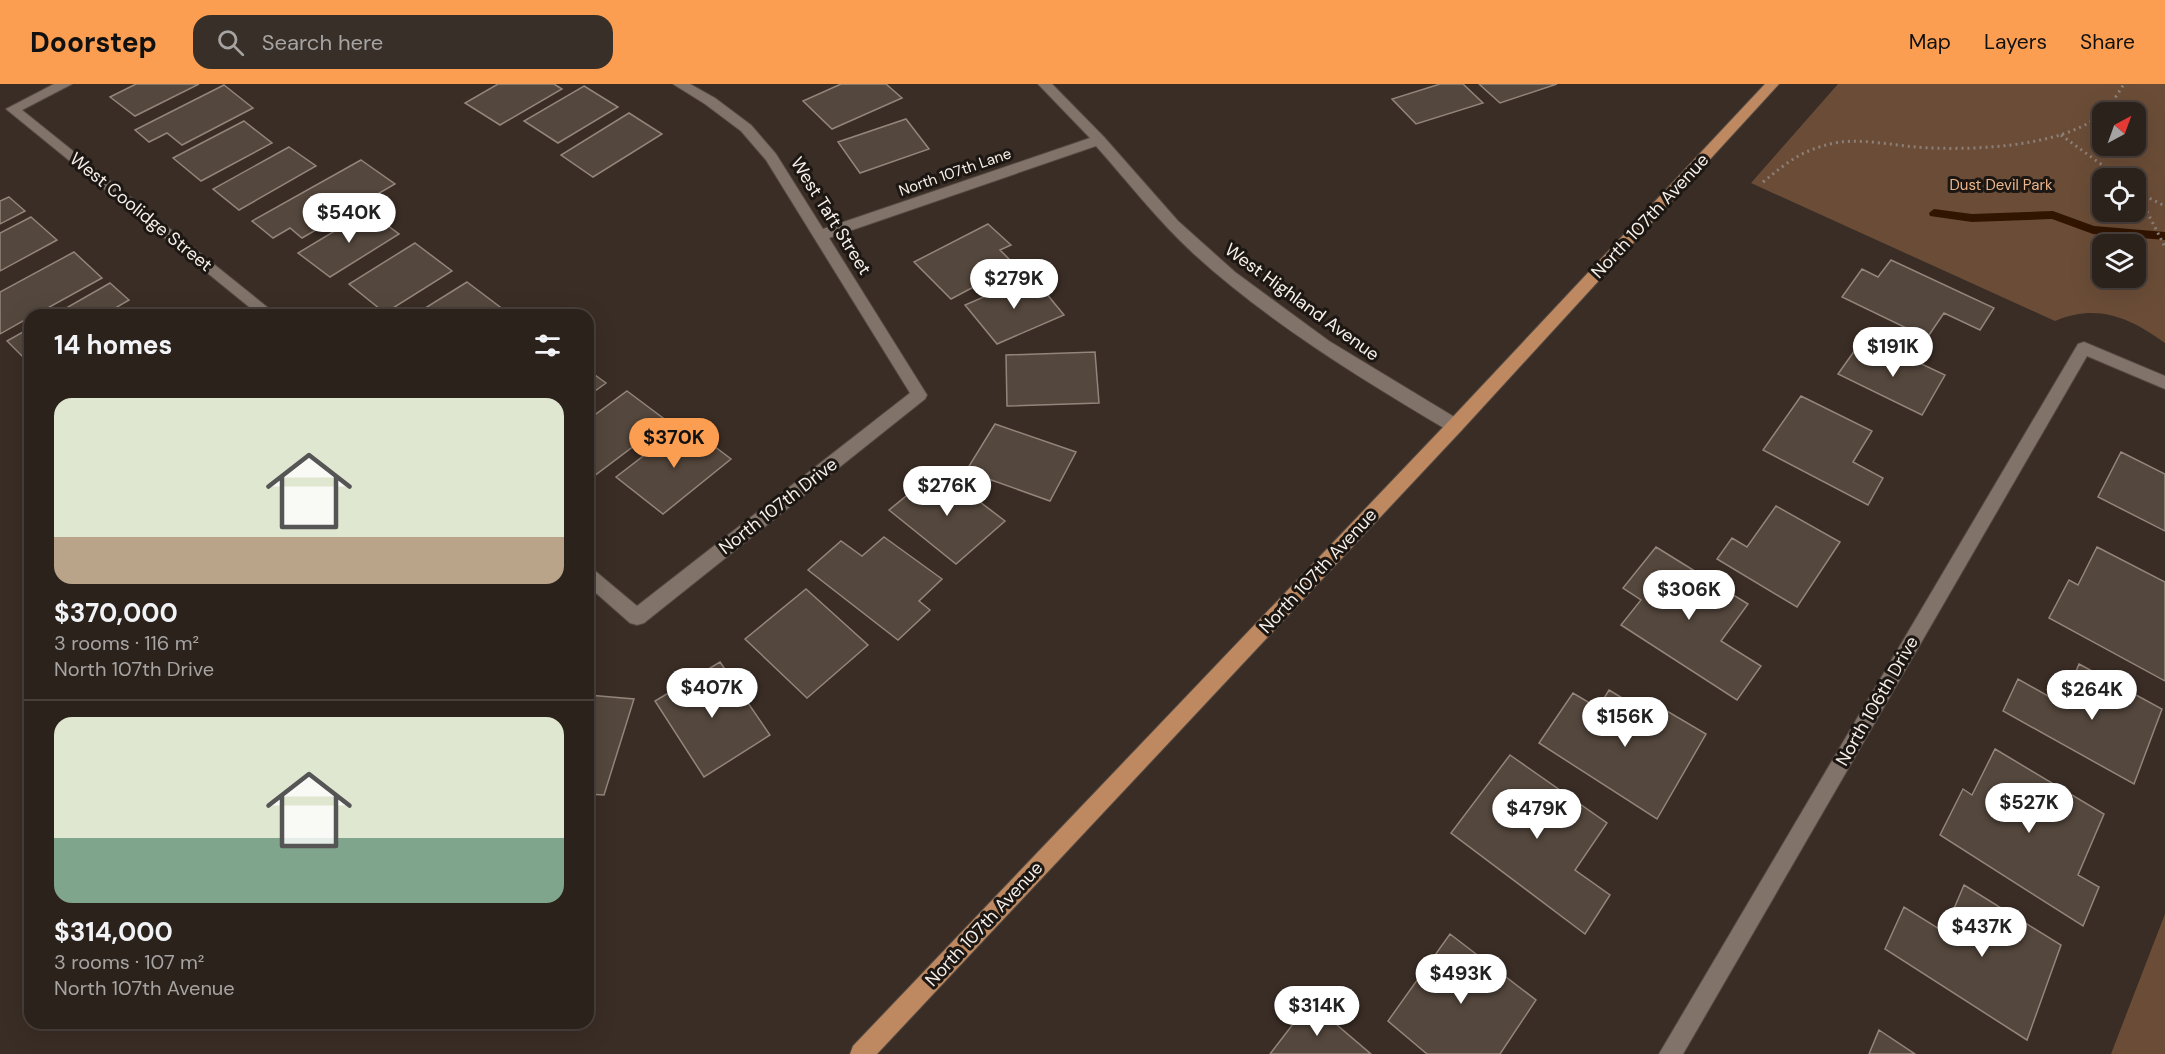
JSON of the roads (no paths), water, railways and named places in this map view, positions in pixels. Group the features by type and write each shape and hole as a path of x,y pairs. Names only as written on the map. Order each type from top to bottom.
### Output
{"main road":[{"name":"North 107th Avenue","path":"861,1054 1455,426 1772,84"}],"street":[{"name":"West Coolidge Street","path":"65,84 13,109 261,309"},
{"name":"West Taft Street","path":"680,84 710,101 746,128 771,157 920,395"},
{"name":"West Highland Avenue","path":"1045,84 1099,140 1156,208 1200,251 1249,292 1318,342 1455,426"},
{"name":"North 107th Lane","path":"821,235 1099,140"},
{"name":"North 106th Drive","path":"1670,1054 2084,348 2165,383"},
{"name":"North 107th Drive","path":"594,580 637,616 920,395"}],"waterway":[{"path":"1934,213 1972,218 2053,215 2093,230 2165,236"}],"park label":[{"name":"Dust Devil Park","path":"2001,185"}]}
